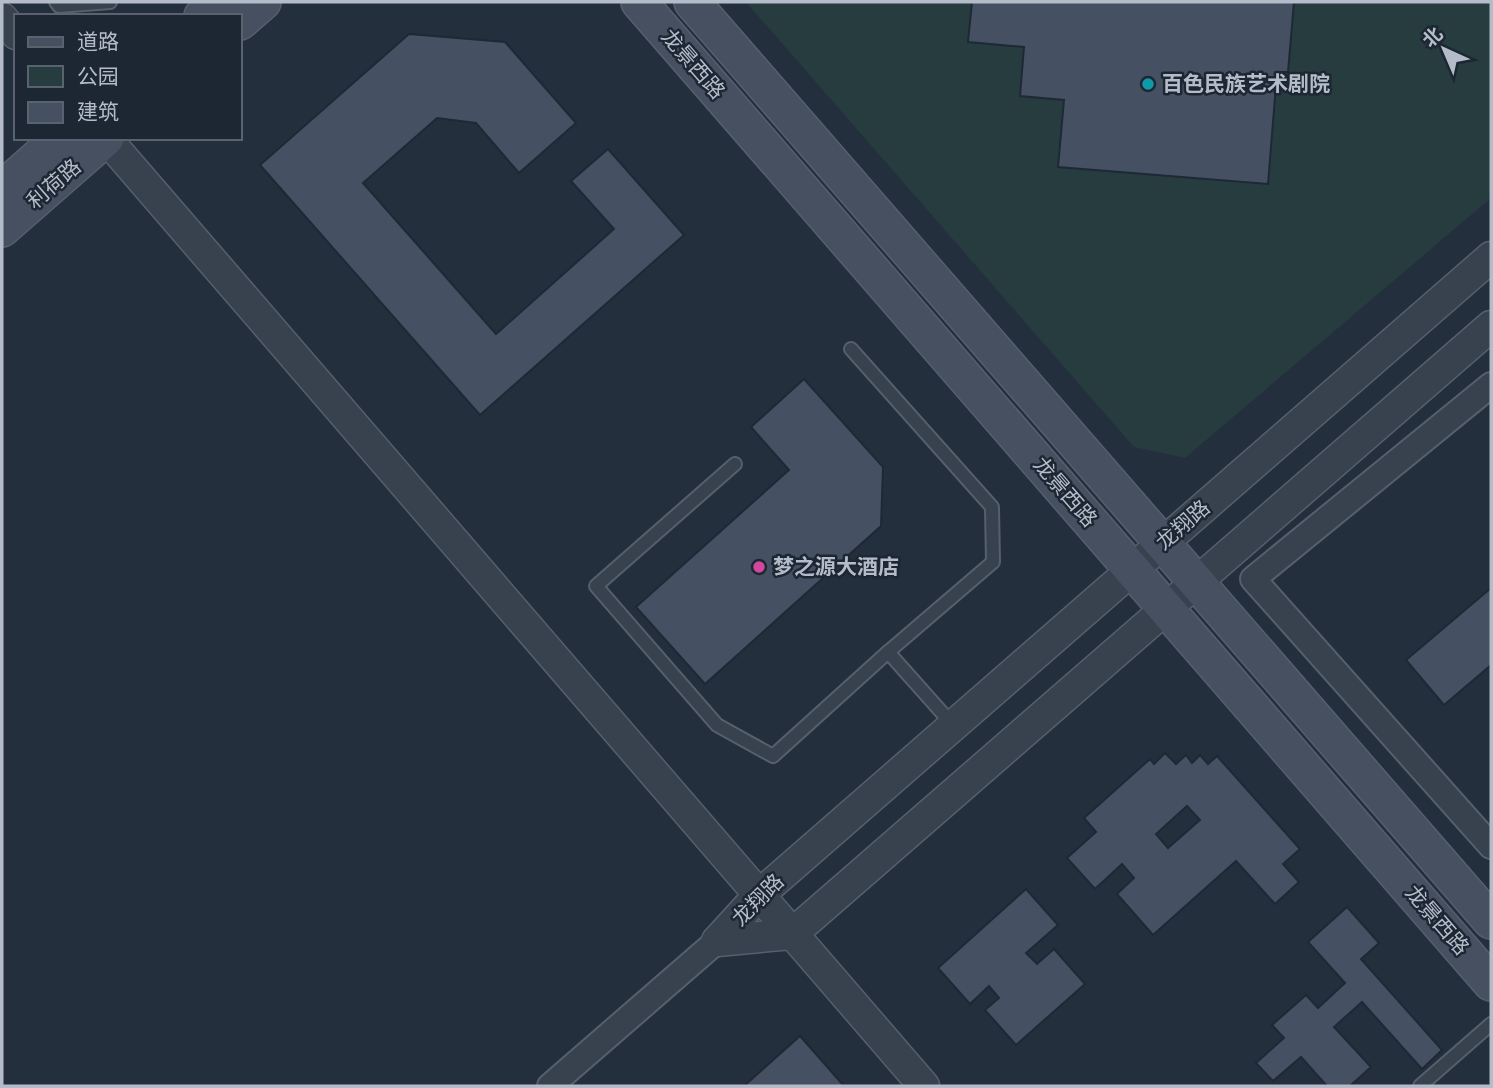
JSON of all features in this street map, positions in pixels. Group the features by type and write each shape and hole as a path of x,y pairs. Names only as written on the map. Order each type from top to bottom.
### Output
{"main road":[{"path":"204,14 218,2"},
{"path":"242,20 263,2"},
{"name":"龙景西路","path":"639,2 1491,982"},
{"name":"龙景西路","path":"692,2 1197,582 1488,910"},
{"name":"利荷路","path":"2,189 58,140"},
{"name":"利荷路","path":"2,229 104,140"}],"street":[{"path":"2,18 14,32"},
{"path":"108,140 924,1086"},
{"name":"龙翔路","path":"718,941 759,895 1491,257"},
{"path":"792,934 1491,326"},
{"path":"1491,385 1253,579 1491,846"},
{"name":"龙翔路","path":"718,941 792,934"},
{"path":"550,1086 718,941"}],"lane":[{"path":"56,2 59,6 110,2"},
{"path":"735,464 596,586 717,725 773,756 993,562 992,507 851,349"},
{"path":"888,652 954,725"},
{"path":"1420,1086 1491,1024"}],"green space":[{"path":"746,2 1491,2 1491,198 1185,458 1134,447"}],"building":[{"name":"百色民族艺术剧院","path":"972,2 1294,2 1288,72 1277,72 1268,184 1058,167 1064,100 1020,96 1024,47 968,42"},
{"path":"409,34 505,42 576,123 519,173 476,123 437,118 363,183 496,334 614,229 571,181 608,149 684,235 480,415 260,165"},
{"name":"梦之源大酒店","path":"804,379 883,467 881,526 705,684 636,607 789,470 751,427"},
{"path":"1491,588 1491,665 1444,705 1406,660"},
{"path":"1165,753 1176,764 1186,755 1192,763 1200,755 1208,764 1217,756 1300,849 1283,864 1299,882 1275,904 1236,861 1153,935 1117,894 1134,878 1122,864 1095,889 1067,858 1096,832 1084,818 1150,759 1154,764","holes":["1187,806 1200,820 1168,848 1156,834"]},
{"path":"1026,889 1058,925 1026,953 1037,964 1054,949 1085,984 1016,1045 985,1010 999,998 989,986 970,1004 938,968"},
{"path":"1347,907 1379,943 1361,959 1442,1050 1422,1069 1362,1002 1334,1027 1371,1067 1350,1086 1327,1086 1301,1057 1273,1081 1256,1063 1284,1038 1272,1025 1306,995 1318,1008 1345,983 1308,942"},
{"path":"800,1036 844,1086 744,1086"}],"place":[{"name":"百色民族艺术剧院","path":"1148,84"},
{"name":"梦之源大酒店","path":"759,567"}]}
